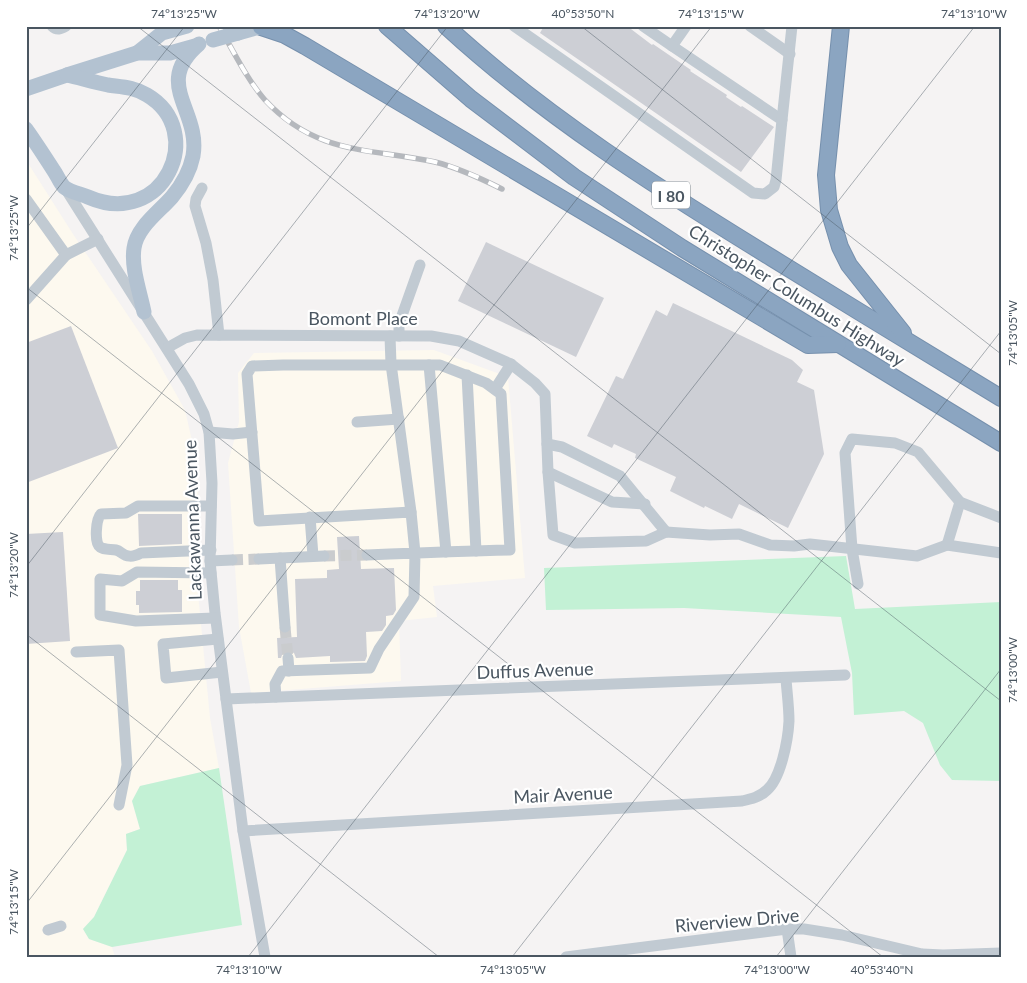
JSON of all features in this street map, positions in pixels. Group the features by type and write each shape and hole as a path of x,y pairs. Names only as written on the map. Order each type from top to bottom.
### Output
{"highway":[{"name":"Christopher Columbus Highway","path":"387,26 471,99 574,177 653,230 1001,443"},
{"name":"Christopher Columbus Highway","path":"446,26 516,86 603,150 704,216 1001,398"},
{"path":"842,26 826,175 829,210 840,247 849,265 910,343"},
{"path":"262,27 285,35 314,51 808,345 838,344"}],"main road":[{"path":"137,53 162,33 187,26"},
{"path":"26,89 67,74 137,53 170,53 262,27"},
{"path":"144,312 134,265 134,248 138,236 173,196 189,170 193,155 193,139 177,79 184,58 206,42"},
{"path":"64,187 106,204 124,204 138,200 156,190 165,179 172,163 175,140 172,126 166,113 157,101 149,96 133,88 67,74"},
{"name":"Lackawanna Avenue","path":"26,130 64,187"}],"street":[{"path":"52,26 58,30 66,26"},
{"path":"514,26 757,195 768,193 775,184 792,26"},
{"path":"643,26 782,120"},
{"path":"672,46 686,26"},
{"path":"750,26 790,54"},
{"name":"Lackawanna Avenue","path":"64,187 194,392 204,414 209,432 212,483 211,562 215,618 243,831 265,957"},
{"path":"202,188 195,206 206,243 213,280 219,335"},
{"path":"26,200 66,255"},
{"path":"26,300 66,255 98,239"},
{"path":"276,697 275,684 282,671 370,668 379,649 414,597 415,553 411,512 391,364 394,336 420,265"},
{"name":"Bomont Place","path":"167,348 185,338 197,335 431,336 459,341 511,364 536,383 545,394 547,444"},
{"path":"494,389 511,364"},
{"path":"429,365 446,552"},
{"path":"367,554 510,550 501,394 486,383 440,365 252,366 247,374 259,521 411,512"},
{"path":"467,375 476,551"},
{"path":"357,422 399,419"},
{"path":"209,432 233,434 252,432"},
{"path":"858,584 852,549 845,453 852,440 895,443 918,452 960,502 1001,518"},
{"path":"666,532 620,476 562,447 547,444 553,535 575,543 646,541 666,532 710,535 739,534 770,545 794,546 810,544 918,556 947,545 1001,553"},
{"path":"548,472 612,502 644,504"},
{"path":"947,545 960,502"},
{"path":"211,506 138,506 126,513 101,514 97,519 97,542 102,548 119,551 124,556 131,557 141,553 211,562"},
{"path":"259,559 319,556 310,517"},
{"path":"280,558 285,627"},
{"path":"215,618 136,621 100,614 100,579 122,581 137,572 232,560"},
{"path":"218,639 163,644 166,678 222,672"},
{"path":"76,652 119,650 127,765 119,805"},
{"path":"288,658 289,671"},
{"name":"Duffus Avenue","path":"226,699 786,679 845,675"},
{"name":"Mair Avenue","path":"243,831 742,801 754,798 769,789 780,766 789,719 786,679"},
{"path":"48,930 61,926"},
{"path":"787,929 791,957"},
{"name":"Riverview Drive","path":"566,957 787,929 804,929 842,935 922,954 943,956 1001,953"}],"shaded area":[{"path":"26,160 73,234 152,351 185,410 198,467 198,593 210,718 219,768 140,786 132,801 140,829 126,834 127,850 94,917 83,929 89,939 112,947 115,957 26,957"},
{"path":"434,350 508,377 525,578 433,586 437,617 399,621 401,681 251,693 239,627 228,463 239,422 238,373 254,353"}],"green space":[{"path":"846,556 855,609 1001,602 1001,781 952,780 940,765 923,723 904,711 854,715 852,673 841,617 684,608 546,610 544,568"},
{"path":"219,768 242,925 112,947 89,939 83,929 94,917 127,850 126,834 140,829 132,801 140,786"}],"building":[{"path":"544,26 627,26 727,95 726,97 774,127 741,172 540,33"},
{"path":"486,242 604,298 576,357 458,301"},
{"path":"673,303 792,360 803,370 797,382 814,390 824,454 788,528 739,504 732,519 705,506 704,508 670,491 676,477 635,458 636,454 614,444 612,448 587,436 616,376 623,379 656,310 667,316"},
{"path":"71,326 118,448 26,483 26,343"},
{"path":"138,514 182,514 182,544 139,546"},
{"path":"63,532 70,641 26,644 26,534"},
{"path":"359,536 361,569 394,568 396,610 393,615 386,616 386,625 382,631 366,632 367,656 365,661 330,662 330,656 296,658 294,653 288,651 283,652 281,658 278,658 277,638 297,637 295,579 327,578 327,570 339,569 337,537"},
{"path":"140,580 178,580 178,590 182,590 182,612 139,613 139,605 136,605 136,591 140,591"}],"tunnel":[{"path":"324,556 367,555"},
{"path":"232,560 259,559"},
{"path":"285,627 288,658"}],"railway":[{"path":"219,26 252,84 284,118 304,131 344,146 444,164 502,189"}]}
